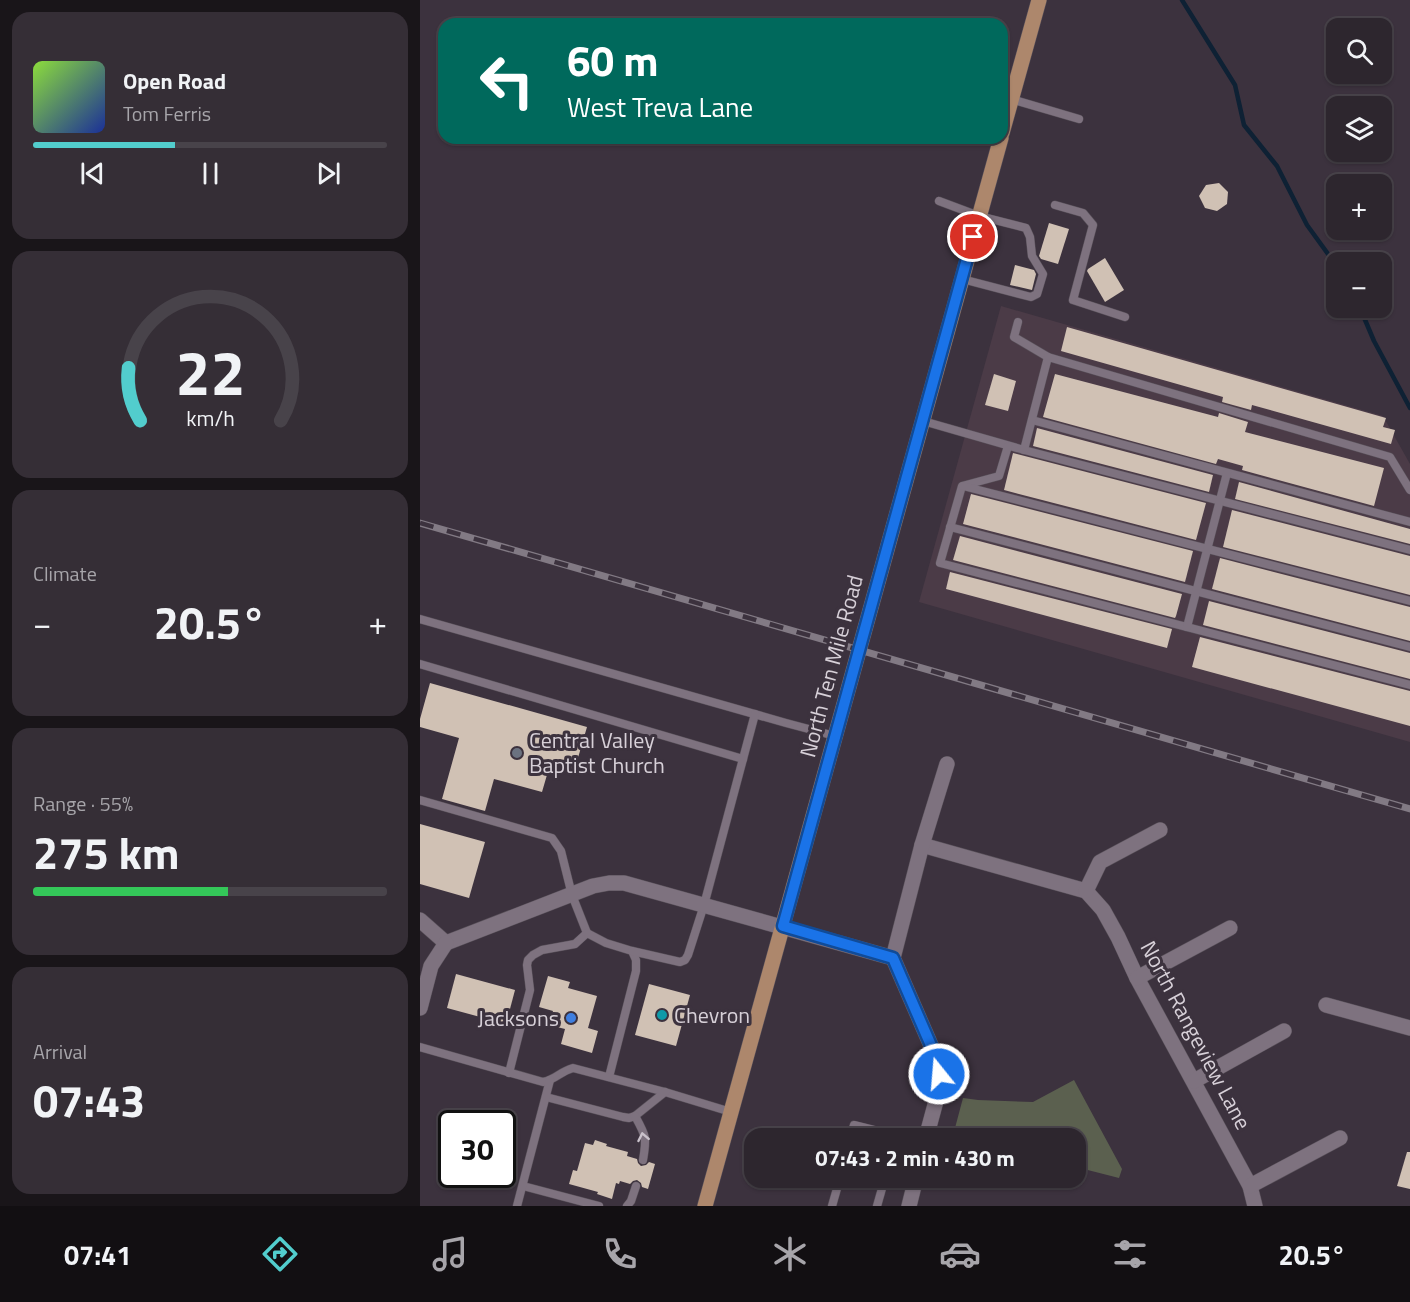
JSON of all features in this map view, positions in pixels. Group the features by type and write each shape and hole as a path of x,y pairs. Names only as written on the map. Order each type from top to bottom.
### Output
{"main road":[{"path":"1008,110 1039,0"},
{"name":"North Ten Mile Road","path":"705,1206 999,144"}],"street":[{"path":"929,1128 939,1090 936,1057 893,958 922,845 947,764"},
{"path":"922,845 1086,891 1100,862 1160,830"},
{"path":"420,1008 431,966 446,943 593,886 609,883 624,883 704,904 893,958"},
{"name":"North Rangeview Lane","path":"1086,891 1103,910 1118,937 1137,978 1250,1185 1255,1206"},
{"path":"420,920 446,943"},
{"path":"1137,978 1230,928"},
{"path":"1326,1005 1410,1028"},
{"path":"1194,1080 1284,1031"},
{"path":"1250,1185 1341,1138"},
{"path":"909,1206 914,1188"}],"lane":[{"path":"1011,99 1079,119"},
{"path":"939,201 979,216 1026,228 1030,237 1032,256 1043,274 1037,294 1031,297 962,279"},
{"path":"1055,205 1083,213 1093,225 1073,300 1125,317"},
{"path":"1018,322 1014,337 1048,357 1390,457 1410,490"},
{"path":"1024,450 1048,357"},
{"path":"1032,420 1410,522"},
{"path":"923,421 1008,446 1410,550"},
{"path":"962,486 999,476 1008,446"},
{"path":"1187,627 1227,473"},
{"path":"962,486 940,563 1410,685"},
{"path":"962,486 1410,601"},
{"path":"950,527 1410,647"},
{"path":"420,619 835,735"},
{"path":"420,664 743,759"},
{"path":"420,800 552,838 561,851 572,895 587,933 606,943 680,962 688,956 704,904 755,714"},
{"path":"509,1072 530,990 528,960 542,950 575,944 587,933"},
{"path":"609,1077 636,971 636,960 632,951"},
{"path":"420,1047 543,1082 554,1079 562,1072 573,1068 731,1112"},
{"path":"517,1206 550,1080"},
{"path":"546,1097 629,1118 635,1116 665,1092"},
{"path":"635,1116 645,1134 646,1145 643,1160"},
{"path":"853,1128 854,1125 866,1128"},
{"path":"523,1186 599,1206"},
{"path":"627,1206 636,1186"},
{"path":"832,1206 837,1188"},
{"path":"877,1206 882,1188"}],"shaded area":[{"path":"1001,306 1383,416 1410,464 1410,742 919,602"}],"green space":[{"path":"1074,1080 1122,1169 1119,1178 1086,1170 1086,1128 955,1128 963,1098 1033,1102"}],"building":[{"path":"1219,183 1228,192 1227,204 1217,211 1205,208 1199,196 1206,185"},
{"path":"1049,223 1069,229 1058,264 1041,259 1039,256"},
{"path":"1105,258 1124,290 1105,302 1087,271"},
{"path":"1015,265 1034,270 1036,274 1032,290 1010,285"},
{"path":"1067,327 1386,418 1383,427 1395,430 1391,444 1252,405 1251,410 1222,402 1223,397 1061,351"},
{"path":"994,374 1016,381 1008,411 985,405"},
{"path":"1055,374 1218,417 1219,413 1248,422 1245,432 1384,468 1374,506 1242,470 1243,466 1218,459 1216,464 1043,417"},
{"path":"1037,428 1213,475 1209,492 1033,446"},
{"path":"1013,453 1206,503 1196,540 1004,490"},
{"path":"1239,482 1410,529 1410,544 1235,499"},
{"path":"971,494 1193,551 1185,582 963,524"},
{"path":"1232,510 1410,556 1410,595 1223,547"},
{"path":"960,536 1182,594 1176,616 1175,618 953,560"},
{"path":"1220,558 1410,607 1410,641 1212,589"},
{"path":"950,572 1172,629 1167,648 946,589"},
{"path":"1209,601 1410,653 1410,679 1203,625"},
{"path":"1200,637 1410,691 1410,726 1192,667"},
{"name":"Central Valley Baptist Church","path":"430,683 587,727 573,775 549,768 542,792 494,779 485,811 442,799 459,738 420,727"},
{"path":"420,824 485,842 469,898 420,884"},
{"path":"456,974 515,990 506,1024 447,1008"},
{"name":"Jacksons","path":"548,976 570,982 568,988 597,996 588,1028 598,1031 592,1053 561,1044 565,1029 549,1025 553,1011 539,1007"},
{"name":"Chevron","path":"649,984 690,995 676,1046 635,1035"},
{"path":"595,1140 607,1144 606,1146 628,1152 627,1156 637,1159 641,1166 649,1162 655,1164 648,1189 642,1187 637,1180 630,1184 620,1181 619,1184 616,1183 612,1199 597,1194 598,1192 569,1184 573,1170 577,1171 585,1143 593,1145"},
{"path":"1407,1152 1410,1152 1410,1189 1397,1186"}],"waterway":[{"path":"1182,0 1235,85 1244,125 1277,166 1307,225 1327,252"},
{"path":"1364,318 1410,408"}],"railway":[{"path":"420,523 1410,809"}],"place":[{"name":"Central Valley Baptist Church","path":"517,753"},
{"name":"Chevron","path":"662,1015"},
{"name":"Jacksons","path":"571,1018"}],"route":[{"path":"939,1074 936,1057 893,958 783,926 973,237"}]}
